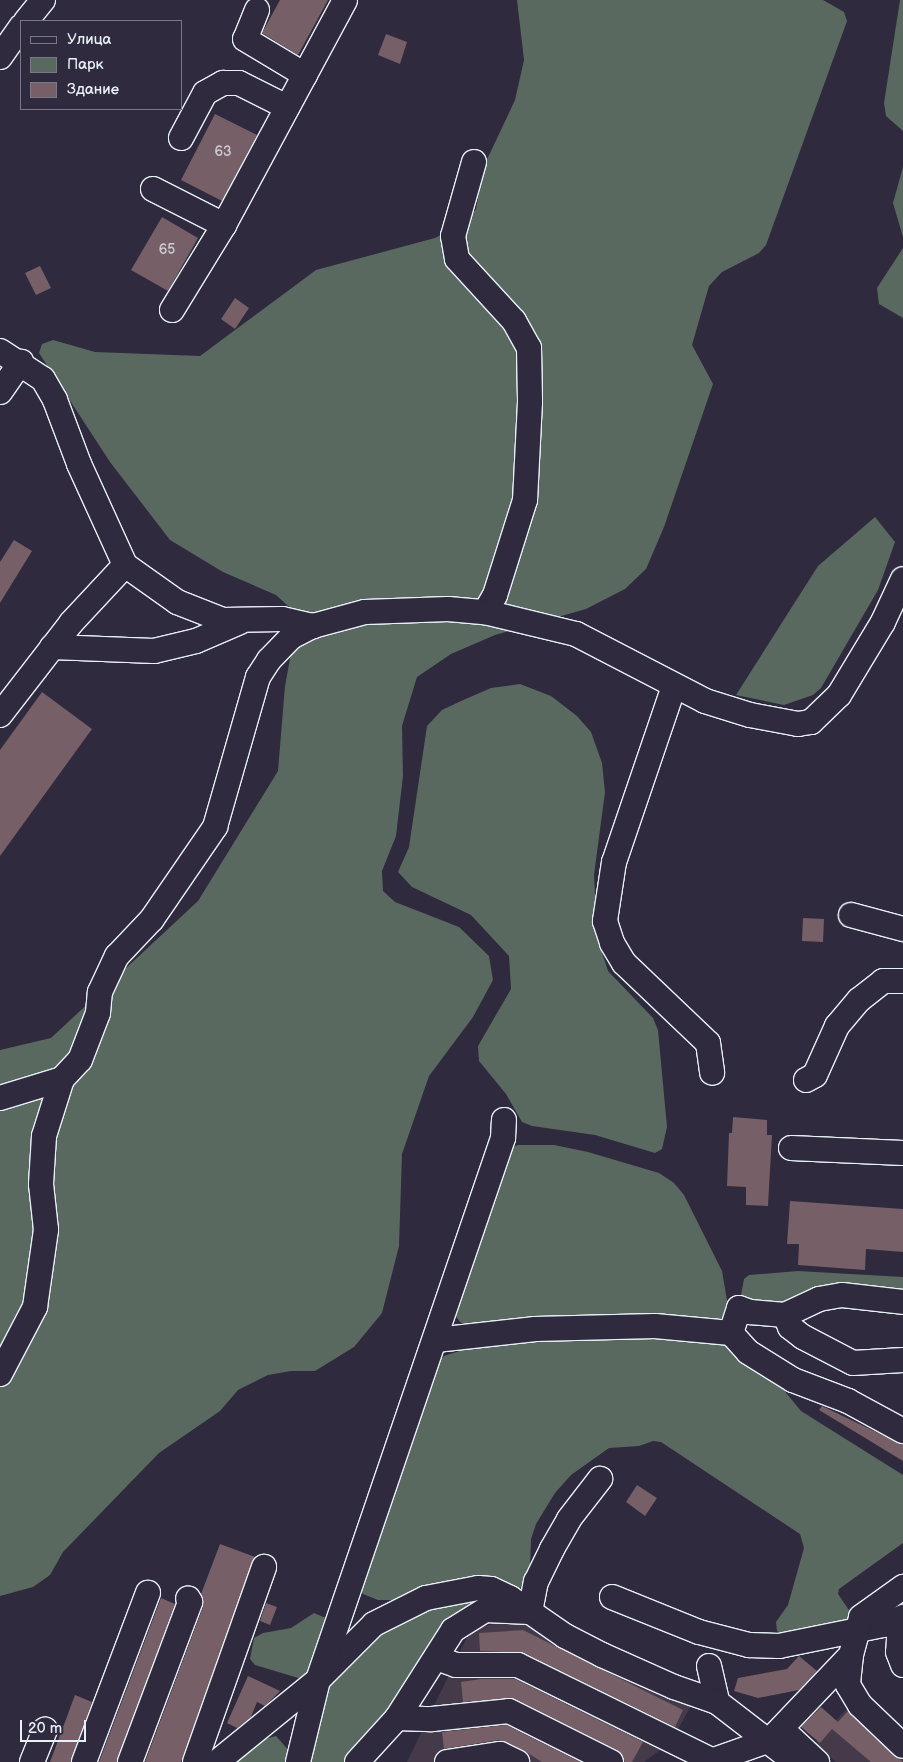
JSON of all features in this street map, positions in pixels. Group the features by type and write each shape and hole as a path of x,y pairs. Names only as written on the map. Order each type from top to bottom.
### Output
{"street":[{"path":"27,20 43,0"},
{"path":"172,310 224,225 345,0"},
{"path":"258,10 245,39 305,74"},
{"path":"0,57 20,28"},
{"path":"181,138 205,93 223,83 239,83 287,107"},
{"path":"474,162 453,236 457,259 514,321 529,348 530,402 524,500 494,595 485,612"},
{"path":"153,189 224,225"},
{"path":"0,351 21,362 43,379 55,400 79,464 124,565 176,602 223,620 240,622 282,619 313,626"},
{"path":"0,392 21,362"},
{"path":"0,715 52,647 124,565"},
{"path":"0,1374 35,1306 46,1230 41,1184 44,1136 62,1079 80,1060 98,1013 100,992 117,956 167,899 214,828 258,677 269,660 290,637 313,626 365,612 448,609 485,612 576,634 628,659 674,686 706,701 750,715 798,724 811,722 839,695 855,672 903,579"},
{"path":"52,647 154,651 196,641 240,622"},
{"path":"674,686 617,852 605,921 612,943 624,963 708,1043 712,1073"},
{"path":"851,915 903,929"},
{"path":"806,1080 815,1075 837,1026 858,1000 883,981 903,981"},
{"path":"0,1098 62,1079"},
{"path":"298,1762 318,1680 436,1340 503,1138 504,1120"},
{"path":"791,1148 903,1153"},
{"path":"731,1333 739,1308 750,1312 785,1315 819,1299 842,1295 903,1302"},
{"path":"785,1315 790,1327 803,1337 853,1363 903,1360"},
{"path":"436,1340 535,1329 656,1326 731,1333 748,1352 793,1380 848,1401 903,1430"},
{"path":"530,1612 536,1582 554,1543 600,1479"},
{"path":"195,1762 264,1567"},
{"path":"903,1587 861,1617 851,1655 848,1685 860,1705 903,1746"},
{"path":"217,1762 318,1680 374,1624 426,1598 459,1590 491,1589 602,1655 718,1702 775,1734 817,1762"},
{"path":"84,1762 148,1593"},
{"path":"612,1597 699,1632 749,1644 779,1646 902,1618 898,1652 903,1664"},
{"path":"130,1762 190,1602 188,1598"},
{"path":"360,1761 397,1718 453,1630 470,1616 485,1610 530,1612"},
{"path":"436,1658 456,1665 518,1665 710,1761 775,1734 851,1655"},
{"path":"709,1666 718,1702"},
{"path":"397,1718 432,1719 509,1711 611,1762"},
{"path":"32,1762 44,1729"},
{"path":"775,1734 795,1762"},
{"path":"447,1762 500,1754 517,1762"}],"shaded area":[{"path":"523,1621 691,1706 671,1742 644,1762 407,1762 472,1627"},
{"path":"855,1700 903,1741 903,1762 836,1762 814,1744"}],"green space":[{"path":"517,0 823,0 844,12 847,21 766,245 759,253 722,272 709,286 692,345 713,384 664,527 646,569 625,589 586,609 495,635 451,654 417,677 402,726 403,776 396,836 382,871 383,891 395,902 459,927 489,956 493,980 473,1017 429,1076 402,1154 399,1246 382,1313 354,1347 315,1371 291,1371 268,1375 238,1390 220,1411 159,1453 63,1552 50,1575 33,1587 0,1596 0,1050 51,1038 198,901 278,771 285,686 298,615 276,595 223,572 170,540 110,462 39,353 42,344 53,340 95,352 200,356 316,270 435,238 466,221 476,209 483,168 515,100 524,60"},
{"path":"900,0 903,0 903,131 886,116 884,103"},
{"path":"903,167 903,237 893,203"},
{"path":"903,248 903,318 879,304 877,288"},
{"path":"875,517 895,542 878,590 821,688 813,695 784,705 736,695 818,566"},
{"path":"520,684 551,696 577,716 591,732 602,763 605,792 594,875 597,937 608,971 653,1018 658,1030 667,1127 662,1149 655,1153 595,1135 532,1126 522,1122 506,1094 479,1061 478,1046 511,989 509,956 471,915 412,887 398,872 409,847 427,726 442,710 461,701 491,688"},
{"path":"518,1145 554,1145 588,1152 659,1173 674,1183 684,1195 722,1271 728,1306 724,1316 719,1321 461,1323 454,1314 512,1147"},
{"path":"798,1271 903,1277 903,1294 782,1305 744,1300 741,1295 744,1279 749,1275"},
{"path":"625,1336 721,1342 782,1388 801,1411 903,1475 903,1543 839,1589 838,1594 851,1613 845,1623 782,1634 777,1631 776,1622 788,1605 804,1548 800,1534 661,1442 653,1441 639,1446 609,1448 571,1475 555,1493 536,1524 531,1539 530,1569 519,1590 514,1591 479,1577 458,1579 393,1600 378,1600 363,1594 360,1589 438,1363 444,1356 478,1345 536,1337"},
{"path":"467,1594 497,1603 408,1692 348,1762 303,1762 329,1680 374,1630"},
{"path":"314,1613 328,1619 324,1641 305,1680 255,1665 250,1659 254,1638 263,1633 291,1628"},
{"path":"276,1736 291,1753 288,1762 237,1762 257,1741"}],"building":[{"path":"280,0 328,0 298,55 262,33"},
{"path":"386,34 407,42 400,64 378,55"},
{"path":"215,114 257,135 222,201 181,180"},
{"path":"162,217 198,238 168,291 131,270"},
{"path":"40,266 51,288 36,295 25,273"},
{"path":"235,298 249,308 235,329 221,319"},
{"path":"14,540 32,551 0,603 0,562"},
{"path":"42,692 92,729 0,856 0,750"},
{"path":"803,918 824,919 823,942 802,941"},
{"path":"733,1117 767,1120 767,1135 772,1135 768,1206 746,1205 746,1187 727,1186 729,1133 732,1133"},
{"path":"790,1201 903,1209 903,1252 866,1249 865,1270 798,1265 799,1244 787,1244"},
{"path":"822,1406 903,1445 903,1461 819,1410"},
{"path":"637,1485 657,1498 645,1516 626,1502"},
{"path":"220,1544 255,1557 181,1762 145,1762 203,1607 201,1594"},
{"path":"161,1598 175,1604 117,1762 99,1762"},
{"path":"266,1603 277,1607 270,1625 260,1621"},
{"path":"523,1630 683,1710 675,1727 524,1653 480,1651 479,1633"},
{"path":"799,1656 817,1671 799,1690 758,1698 734,1691 738,1678 787,1669"},
{"path":"248,1676 280,1691 265,1706 257,1702 251,1717 237,1728 227,1723"},
{"path":"481,1679 515,1679 643,1742 632,1762 625,1762 617,1750 515,1699 463,1702 461,1682"},
{"path":"75,1695 92,1702 71,1762 50,1762"},
{"path":"821,1707 838,1722 848,1711 903,1762 871,1762 832,1729 820,1743 801,1727"},
{"path":"506,1725 580,1762 542,1762 523,1750 498,1740 444,1749 442,1732"}]}
